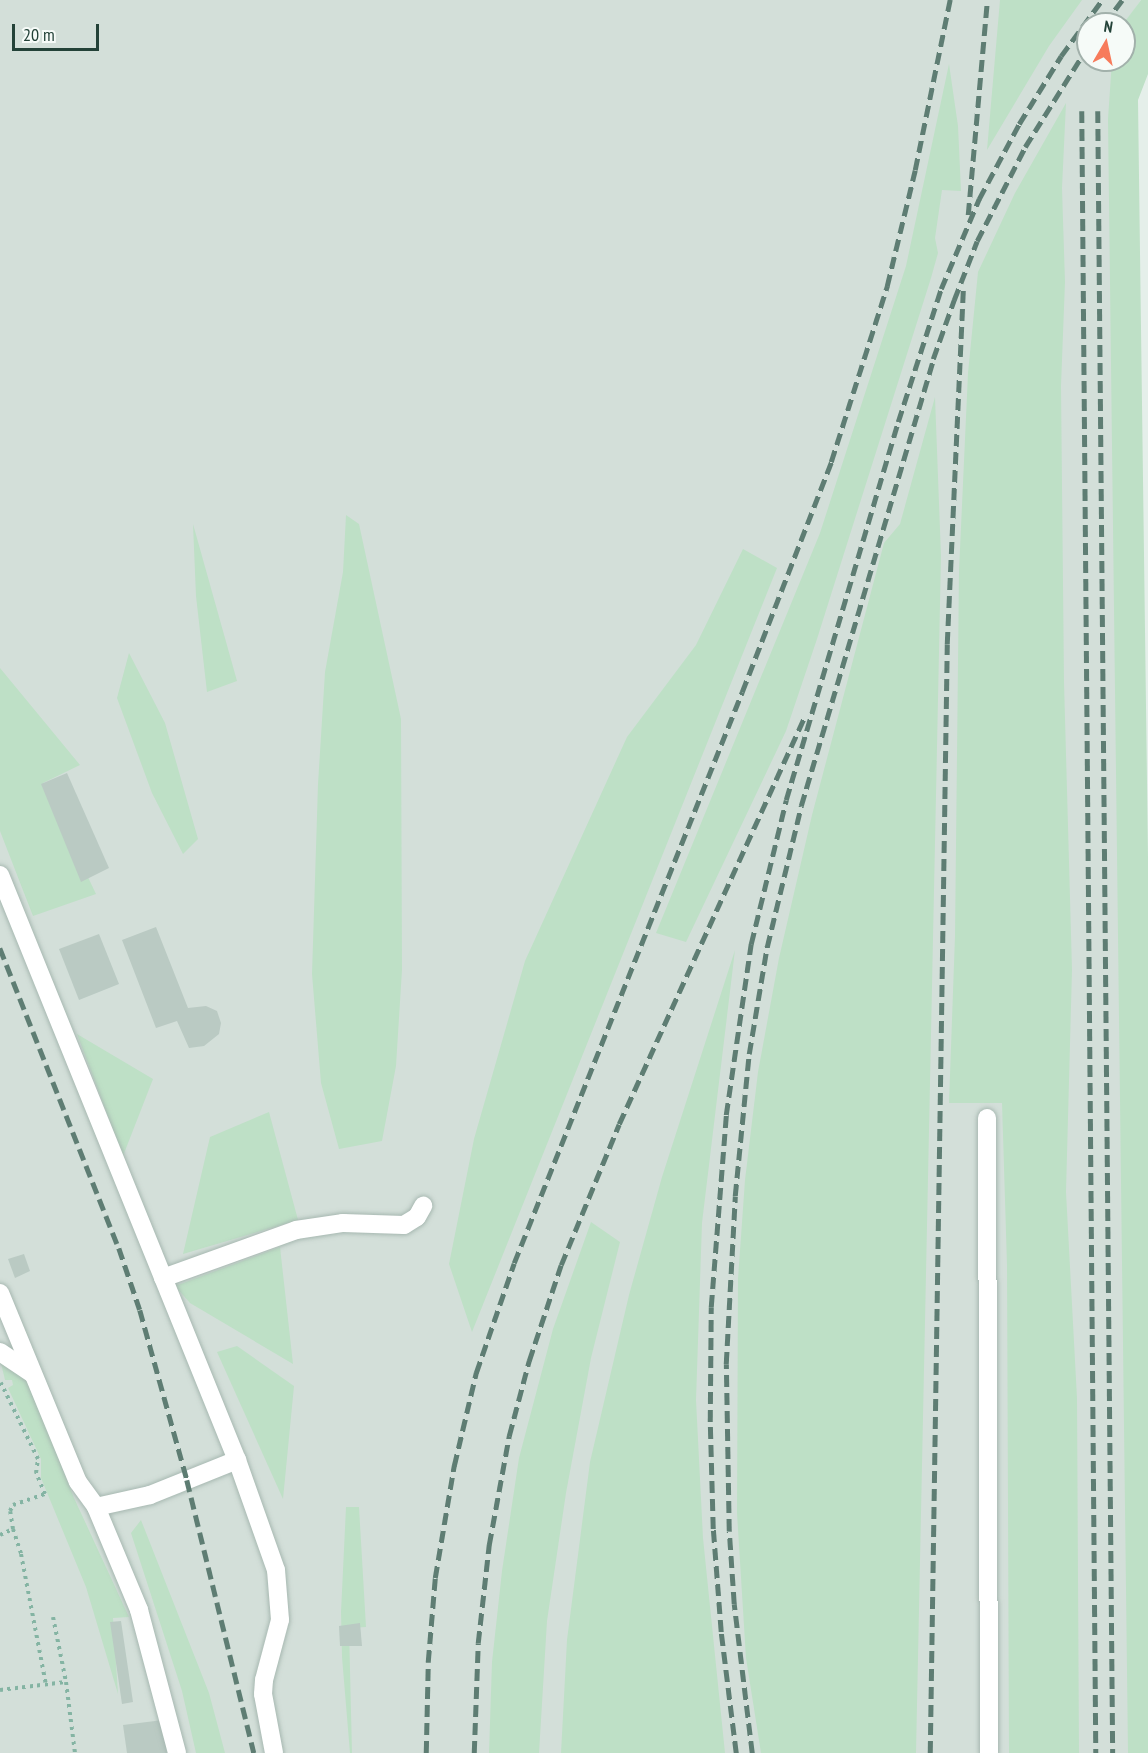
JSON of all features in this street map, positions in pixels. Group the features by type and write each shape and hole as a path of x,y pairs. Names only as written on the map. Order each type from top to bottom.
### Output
{"lane":[{"path":"0,875 237,1460 276,1570 280,1604 278,1634 264,1680 263,1694 274,1753"},
{"path":"987,1118 989,1753"},
{"path":"164,1278 306,1228 343,1223 404,1225 417,1217 423,1206"},
{"path":"0,1293 78,1482 96,1507 139,1610 177,1753"},
{"path":"0,1352 33,1374"},
{"path":"96,1507 150,1495 237,1460"}],"path":[{"path":"0,1379 38,1459 36,1473 45,1494 13,1505 10,1511 21,1554 46,1685"},
{"path":"0,1535 14,1529"},
{"path":"52,1617 66,1682 75,1753"},
{"path":"0,1690 66,1682"}],"shaded area":[{"path":"0,0 1141,0 1132,12 1076,12 1076,72 1124,72 1141,1753 0,1753"}],"green space":[{"path":"1000,0 1082,0 1049,46 987,150"},
{"path":"1141,0 1148,0 1148,74 1138,100 1148,857 1148,1753 1128,1753 1108,119 1111,72 1136,72 1136,12 1132,12"},
{"path":"949,64 958,126 961,191 942,190 935,238 938,253 931,278 786,731 686,942 656,933 820,533 906,266"},
{"path":"1066,103 1062,188 1065,282 1061,386 1064,682 1072,970 1066,1192 1077,1398 1079,1753 1009,1753 1007,1265 1002,1103 949,1103 955,936 959,571 968,373 978,272 1015,193"},
{"path":"935,397 941,556 916,1753 761,1753 746,1658 737,1513 738,1279 745,1180 758,1072 779,958 812,815 884,543 900,524"},
{"path":"346,515 359,524 401,719 402,970 396,1066 382,1141 339,1149 321,1083 312,974 318,784 325,672 343,572"},
{"path":"193,524 237,681 207,692 196,596"},
{"path":"743,549 777,568 472,1332 449,1264 474,1139 525,961 627,737 696,645"},
{"path":"129,653 165,723 198,839 183,854 152,793 117,698"},
{"path":"0,668 80,765 43,783 96,894 33,916 0,831"},
{"path":"735,950 702,1223 696,1400 703,1538 725,1753 561,1753 567,1640 590,1462 629,1295 662,1177"},
{"path":"77,1034 153,1079 123,1156"},
{"path":"269,1112 298,1220 183,1254 210,1137"},
{"path":"591,1222 620,1242 591,1358 566,1493 547,1621 539,1753 489,1753 492,1662 502,1571 519,1458 553,1329"},
{"path":"280,1247 293,1364 190,1303 175,1286"},
{"path":"237,1346 294,1386 283,1499 217,1352"},
{"path":"0,1359 27,1378 74,1498 129,1617 113,1618 118,1694 86,1587 41,1478 41,1459 8,1388 13,1385 12,1380 5,1380"},
{"path":"346,1507 359,1507 366,1627 349,1628 352,1753 350,1753 342,1657 341,1612"},
{"path":"141,1520 209,1693 225,1753 196,1753 182,1691 131,1533"}],"building":[{"path":"67,773 109,868 81,882 41,784"},
{"path":"156,927 188,1008 206,1006 217,1011 221,1023 219,1034 204,1046 189,1048 177,1021 156,1028 122,940"},
{"path":"99,934 119,984 79,1000 59,949"},
{"path":"24,1254 30,1271 15,1278 8,1259"},
{"path":"121,1621 133,1702 122,1704 110,1622"},
{"path":"360,1623 362,1646 340,1646 339,1626"},
{"path":"163,1720 167,1753 127,1753 123,1725"}],"railway":[{"path":"426,1753 428,1662 435,1578 454,1466 476,1373 514,1263 742,692 831,462 887,286 915,170 950,0"},
{"path":"968,215 987,0"},
{"path":"736,1753 721,1632 713,1529 710,1422 711,1307 726,1115 751,944 786,800 898,422 941,289 979,199 1019,124 1061,56 1102,0"},
{"path":"1113,12 1122,0"},
{"path":"752,1753 734,1604 729,1531 726,1364 735,1196 749,1054 767,947 801,806 933,359 977,241 1025,147 1076,65"},
{"path":"1082,111 1096,1753"},
{"path":"1098,111 1113,1753"},
{"path":"930,1753 947,644 963,287"},
{"path":"474,1753 478,1643 489,1545 509,1436 529,1361 561,1265 619,1124 804,718"},
{"path":"0,948 119,1248 140,1310 187,1480 254,1753"}]}
